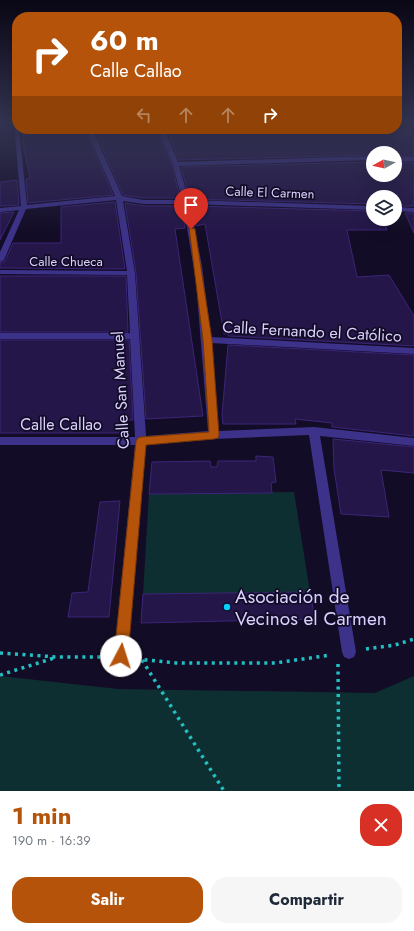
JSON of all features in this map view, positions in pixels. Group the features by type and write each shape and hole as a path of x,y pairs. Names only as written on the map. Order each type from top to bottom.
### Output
{"street":[{"path":"0,260 24,208 19,160"},
{"name":"Calle San Manuel","path":"102,160 119,198 131,273 141,441 121,656"},
{"path":"174,160 186,202 196,256 207,340 214,435"},
{"path":"176,164 310,160"},
{"name":"Calle El Carmen","path":"0,210 119,198 144,202 366,208"},
{"path":"402,209 414,210"},
{"name":"Calle Chueca","path":"0,272 131,273"},
{"path":"0,336 134,336"},
{"name":"Calle Fernando el Católico","path":"207,340 414,351"},
{"path":"314,431 343,653"},
{"name":"Calle Callao","path":"0,441 141,441 214,435 314,431 414,442"}],"path":[{"path":"0,653 57,657 121,656 176,663 275,663 395,645 414,639"},
{"path":"339,791 343,653"},
{"path":"0,674 57,657"},
{"path":"142,659 224,791"}],"green space":[{"path":"294,492 310,592 143,594 149,494"},
{"path":"0,676 118,689 375,693 414,676 414,791 0,791"}],"building":[{"path":"26,160 98,160 113,195 28,203 26,179 30,178"},
{"path":"108,160 170,160 180,198 144,198 123,195"},
{"path":"366,162 366,182 402,182 402,162 414,162 414,206 402,206 402,190 366,190 366,204 190,199 181,167"},
{"path":"17,180 19,205 0,206 0,182"},
{"path":"115,202 125,269 0,268 0,263 5,261 13,243 61,243 61,207"},
{"path":"125,203 144,206 182,206 185,228 175,229 203,416 146,419 136,273"},
{"path":"192,206 366,211 366,226 386,226 387,230 347,230 357,277 389,275 414,316 414,346 228,336 229,334 224,334 205,224 196,226"},
{"path":"14,212 0,240 0,213"},
{"path":"405,213 414,213 414,233"},
{"path":"0,276 126,276 128,332 0,332"},
{"path":"0,340 129,340 133,420 126,420 126,433 0,433"},
{"path":"228,345 414,355 414,436 332,427 332,423 295,419 296,424 223,424 222,415"},
{"path":"333,439 414,447 414,473 381,470 389,517 341,514 334,469"},
{"path":"256,456 273,457 276,482 271,483 272,493 149,494 152,462 210,461 211,467 217,467 218,461 256,461"},
{"path":"120,501 109,617 68,617 72,593 88,592 100,502"},
{"name":"Asociación de Vecinos el Carmen","path":"310,592 315,619 141,623 143,594"}],"place":[{"name":"Asociación de Vecinos el Carmen","path":"227,607"}],"route":[{"path":"121,656 141,441 214,435 207,340 191,229"}]}
